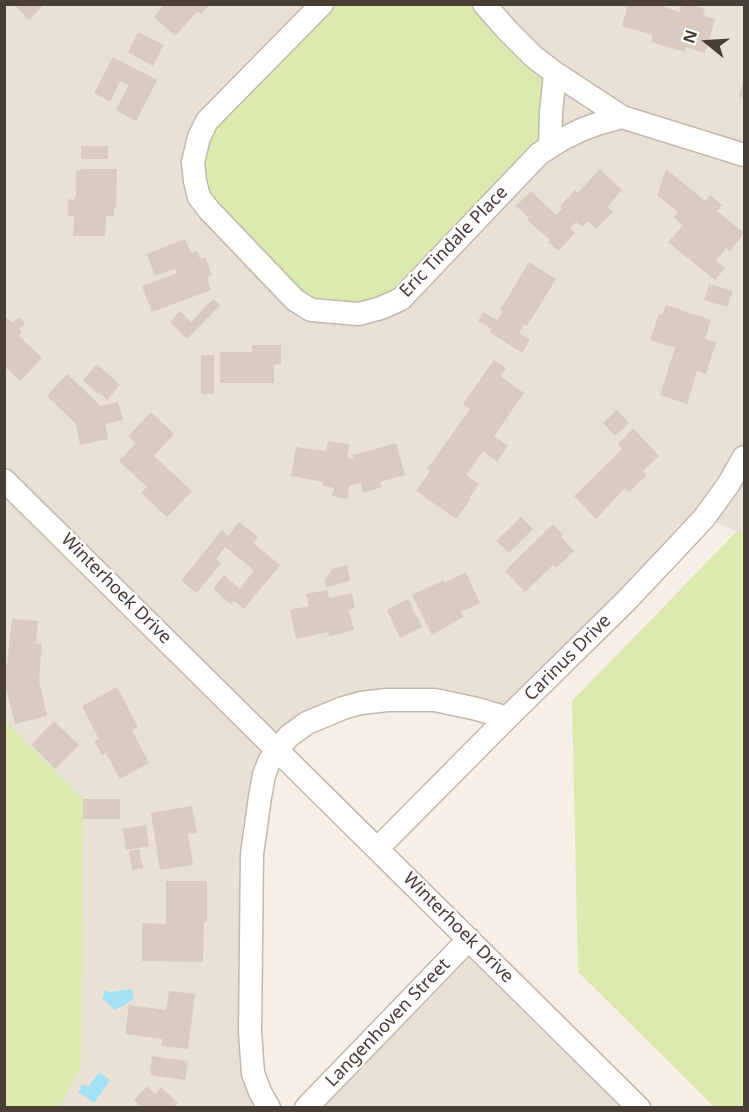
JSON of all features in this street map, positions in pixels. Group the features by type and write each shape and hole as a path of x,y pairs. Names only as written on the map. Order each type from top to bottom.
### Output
{"street":[{"name":"Eric Tindale Place","path":"322,4 207,121 199,137 193,162 199,197 209,210 295,300 311,310 360,314 401,299 539,154 581,130 622,117"},
{"path":"484,4 534,57 622,117 744,155"},
{"path":"550,147 555,73"},
{"name":"Carinus Drive","path":"377,849 626,601 704,518 728,485 744,457"},
{"name":"Winterhoek Drive","path":"4,480 639,1107"},
{"path":"269,1107 260,1092 253,1072 251,1054 252,854 260,796 269,762 289,736 307,723 361,703 387,700 435,700 507,718"},
{"name":"Langenhoven Street","path":"306,1107 469,939"}],"shaded area":[{"path":"5,5 744,5 744,534 704,518 507,718 435,700 307,723 257,794 254,1083 269,1107 5,1108"},
{"path":"469,939 639,1108 306,1108"}],"green space":[{"path":"321,5 489,5 555,73 550,147 378,312 311,310 199,197 207,121"},
{"path":"737,531 744,534 744,1107 715,1108 578,972 572,701"},
{"path":"4,720 83,798 81,1068 60,1107 5,1107"}],"water":[{"path":"131,989 134,998 114,1010 102,999 105,990 111,992"},
{"path":"99,1072 110,1080 94,1103 78,1092 83,1084 88,1087"}],"building":[{"path":"14,4 44,4 29,20"},
{"path":"165,4 210,4 201,14 198,11 175,36 154,17"},
{"path":"628,4 656,4 679,12 682,4 691,4 705,9 703,16 715,19 705,53 686,47 685,52 651,42 653,35 622,26"},
{"path":"138,32 164,45 153,66 128,52"},
{"path":"113,57 157,80 136,121 116,110 129,85 120,81 110,102 94,93"},
{"path":"744,79 744,98 739,96"},
{"path":"81,146 108,146 108,159 81,159"},
{"path":"117,169 116,208 114,208 114,216 106,216 105,236 73,236 74,216 68,216 68,199 74,200 76,197 76,171"},
{"path":"600,169 622,190 607,207 613,212 596,229 588,221 582,227 576,222 570,228 575,233 558,251 516,206 531,191 556,215 562,209 560,206 575,190 578,193"},
{"path":"666,169 705,201 710,195 722,205 717,211 744,233 730,251 726,248 716,261 725,268 715,280 668,242 683,225 674,218 678,212 657,195"},
{"path":"185,239 191,253 197,251 200,259 205,257 212,275 207,277 211,290 152,312 142,286 177,273 175,269 155,276 147,254"},
{"path":"529,262 556,279 527,326 524,324 519,333 530,340 522,353 490,332 492,329 478,321 483,312 497,320 503,311 500,310"},
{"path":"709,284 733,291 727,307 704,300"},
{"path":"213,299 220,305 187,339 170,322 180,311 191,322"},
{"path":"666,305 711,320 705,339 716,342 706,374 697,371 687,404 660,395 675,348 650,340 659,314 662,315"},
{"path":"4,316 13,323 19,317 25,323 19,329 22,332 19,336 42,358 20,381 4,366"},
{"path":"252,345 281,345 281,364 274,365 274,383 220,383 220,352 252,352"},
{"path":"201,355 214,355 214,394 201,394"},
{"path":"494,360 506,368 500,376 524,393 494,436 508,446 497,461 483,451 466,475 479,484 456,519 416,491 430,471 427,469 470,409 463,404"},
{"path":"97,364 120,385 107,400 83,380"},
{"path":"67,374 101,406 118,402 123,420 105,424 108,439 80,445 76,424 47,396"},
{"path":"617,410 629,423 615,436 603,423"},
{"path":"151,412 174,434 154,456 192,491 167,517 141,493 147,487 119,461 136,443 128,436"},
{"path":"633,428 659,456 643,471 647,475 629,492 625,488 596,519 574,496 622,449 618,444"},
{"path":"328,441 349,444 347,458 354,459 353,455 396,443 405,475 380,482 382,487 363,493 361,483 349,486 348,499 332,496 334,488 322,486 323,482 291,476 296,447 326,451"},
{"path":"521,517 533,529 509,553 496,541"},
{"path":"239,522 258,537 253,543 280,565 244,609 234,601 231,604 213,589 224,575 240,589 254,570 225,547 216,559 221,563 197,593 181,581 222,530 228,536"},
{"path":"553,524 574,551 556,568 553,565 525,592 505,571"},
{"path":"347,565 350,581 326,587 325,581 332,569"},
{"path":"466,572 480,603 461,612 463,617 432,635 412,595 444,580 445,583"},
{"path":"327,590 329,598 352,593 355,608 349,610 354,630 329,636 328,632 296,639 290,610 309,606 306,594"},
{"path":"408,599 422,627 400,638 387,610"},
{"path":"12,619 38,621 36,643 42,644 39,680 47,716 15,724 4,679 4,664 7,664"},
{"path":"117,687 138,727 132,730 149,763 120,779 106,753 102,755 94,741 99,739 82,706"},
{"path":"54,721 79,745 55,769 31,745"},
{"path":"83,799 120,799 120,819 83,819"},
{"path":"192,806 197,833 188,834 193,865 160,870 151,813"},
{"path":"146,825 149,846 126,850 123,829"},
{"path":"139,849 143,868 132,870 129,851"},
{"path":"166,881 207,881 207,922 204,922 203,962 142,961 142,923 166,924"},
{"path":"169,991 195,994 188,1049 161,1046 162,1039 125,1034 129,1005 166,1010"},
{"path":"152,1056 188,1061 185,1080 150,1075"},
{"path":"147,1086 155,1094 161,1087 178,1103 175,1105 178,1108 142,1108 134,1100"}]}
